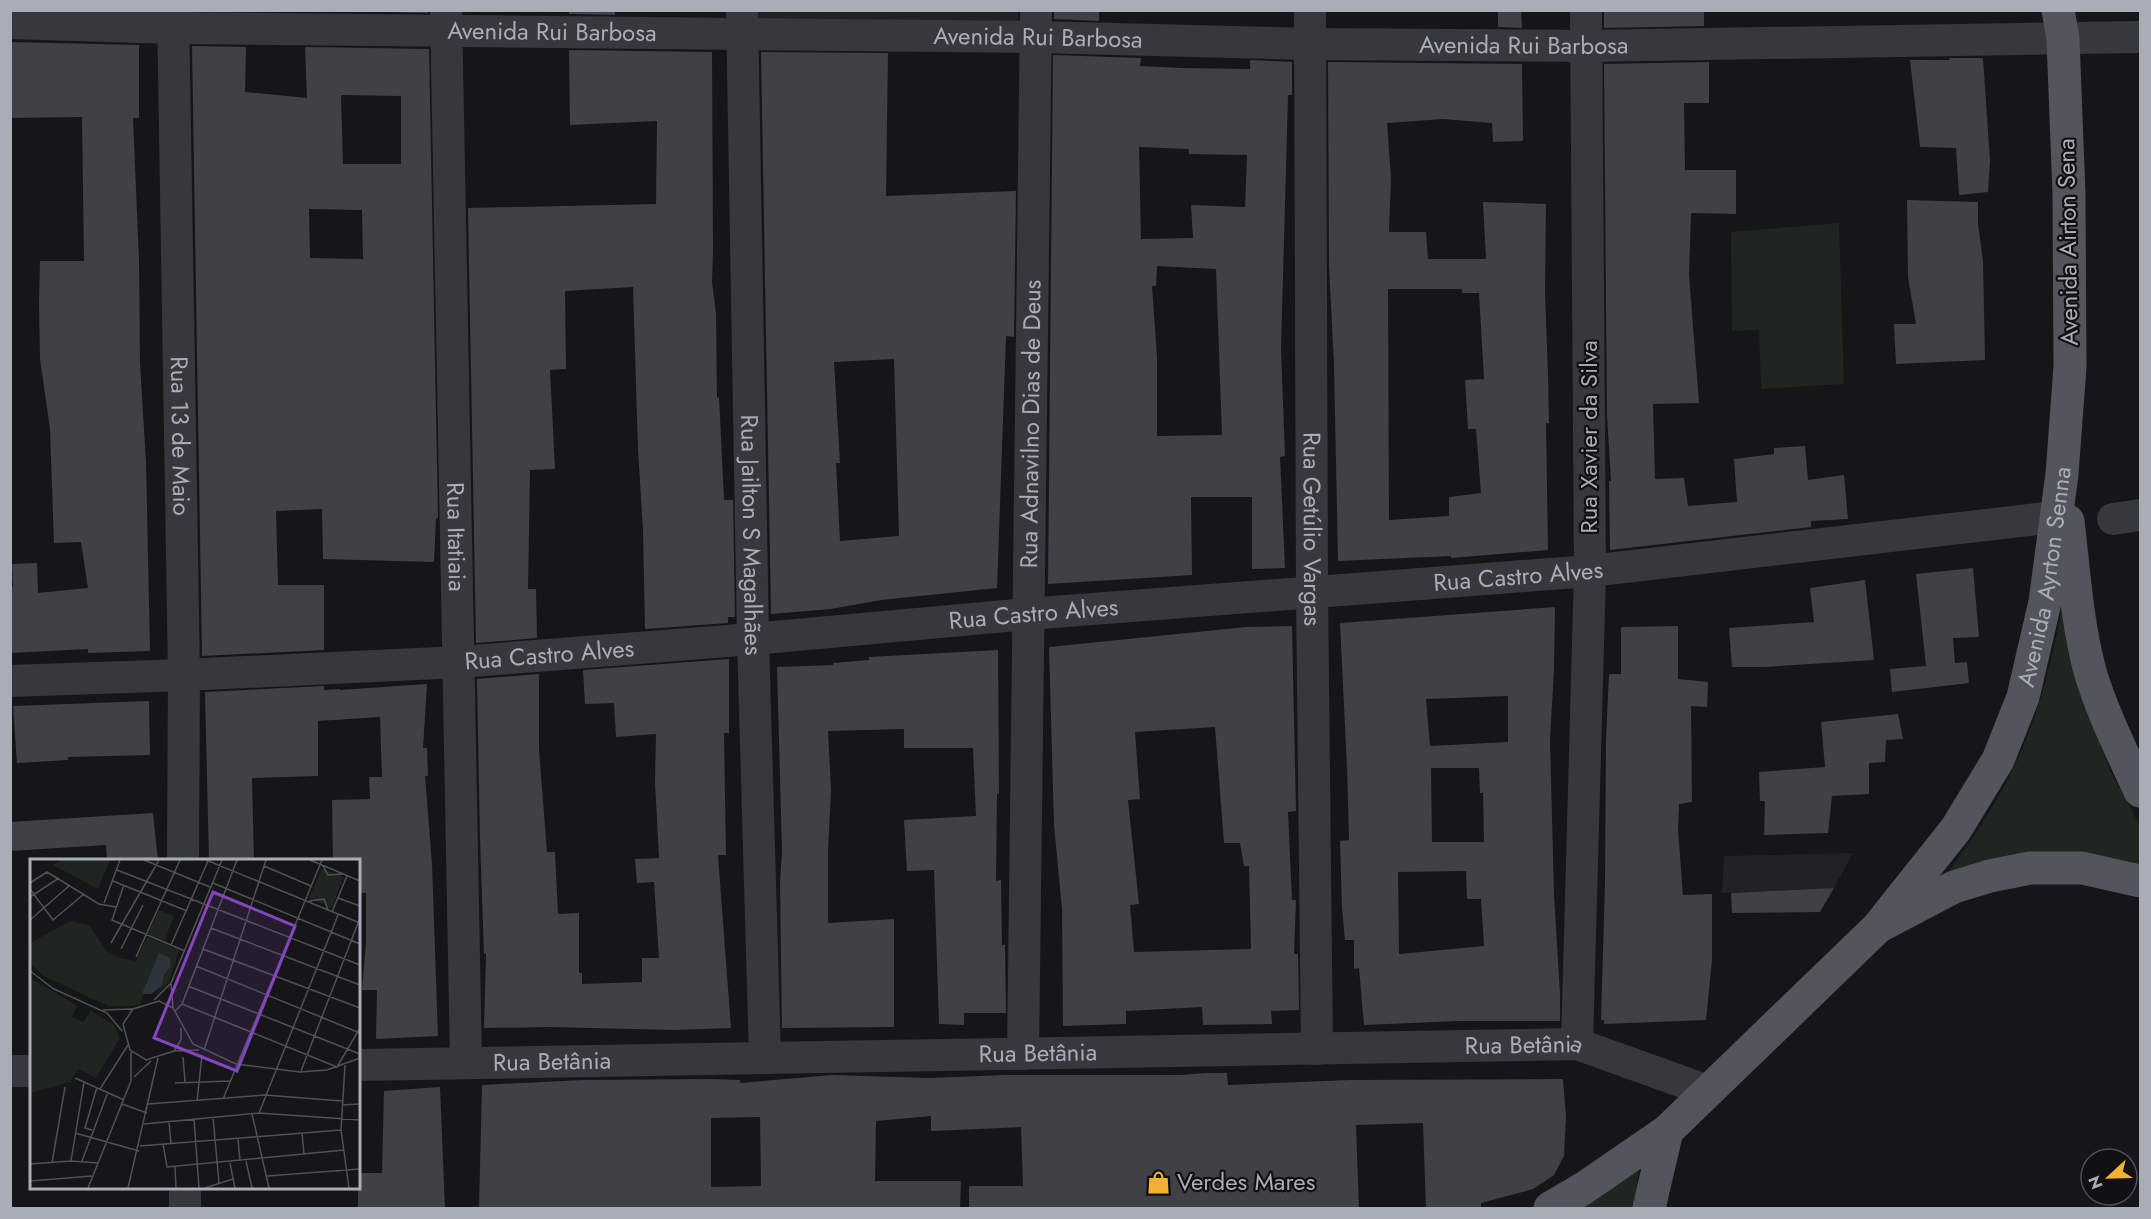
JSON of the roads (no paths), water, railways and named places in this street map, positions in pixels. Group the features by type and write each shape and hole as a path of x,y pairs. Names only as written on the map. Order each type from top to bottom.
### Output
{"main road":[{"name":"Avenida Airton Sena","path":"2061,25 2069,194 2070,367 2061,474"},
{"name":"Avenida Ayrton Senna","path":"1878,927 1956,829 1998,760 2023,697 2036,649 2045,602 2061,474"},
{"name":"Avenida Ayrton Senna","path":"2061,474 2080,621 2090,673 2119,747 2140,791"},
{"path":"1550,1209 1667,1131 1878,927 1954,887 1990,876 2030,868 2082,868 2140,880"},
{"path":"1649,1209 1667,1131"}],"street":[{"name":"Rua Getúlio Vargas","path":"1310,10 1312,593 1317,1049"},
{"name":"Rua Xavier da Silva","path":"1577,1044 1590,571 1586,10"},
{"name":"Avenida Rui Barbosa","path":"10,23 173,19 1036,24 1311,44 1586,46 2061,25 2140,37"},
{"name":"Rua 13 de Maio","path":"173,19 184,675 183,859"},
{"name":"Rua Itatiaia","path":"446,21 466,1063"},
{"name":"Rua Jailton S Magalhães","path":"742,23 753,639 765,1058"},
{"name":"Rua Adnavilno Dias de Deus","path":"1023,1054 1036,24"},
{"name":"Rua Castro Alves","path":"10,681 459,662 753,639 1027,614 1590,571 2055,517"},
{"name":"Rua Betânia","path":"360,1065 1577,1044 1708,1091"},
{"path":"10,1071 30,1071"},
{"path":"184,1189 185,1209"}],"place":[{"name":"Verdes Mares","path":"1159,1182"}]}
